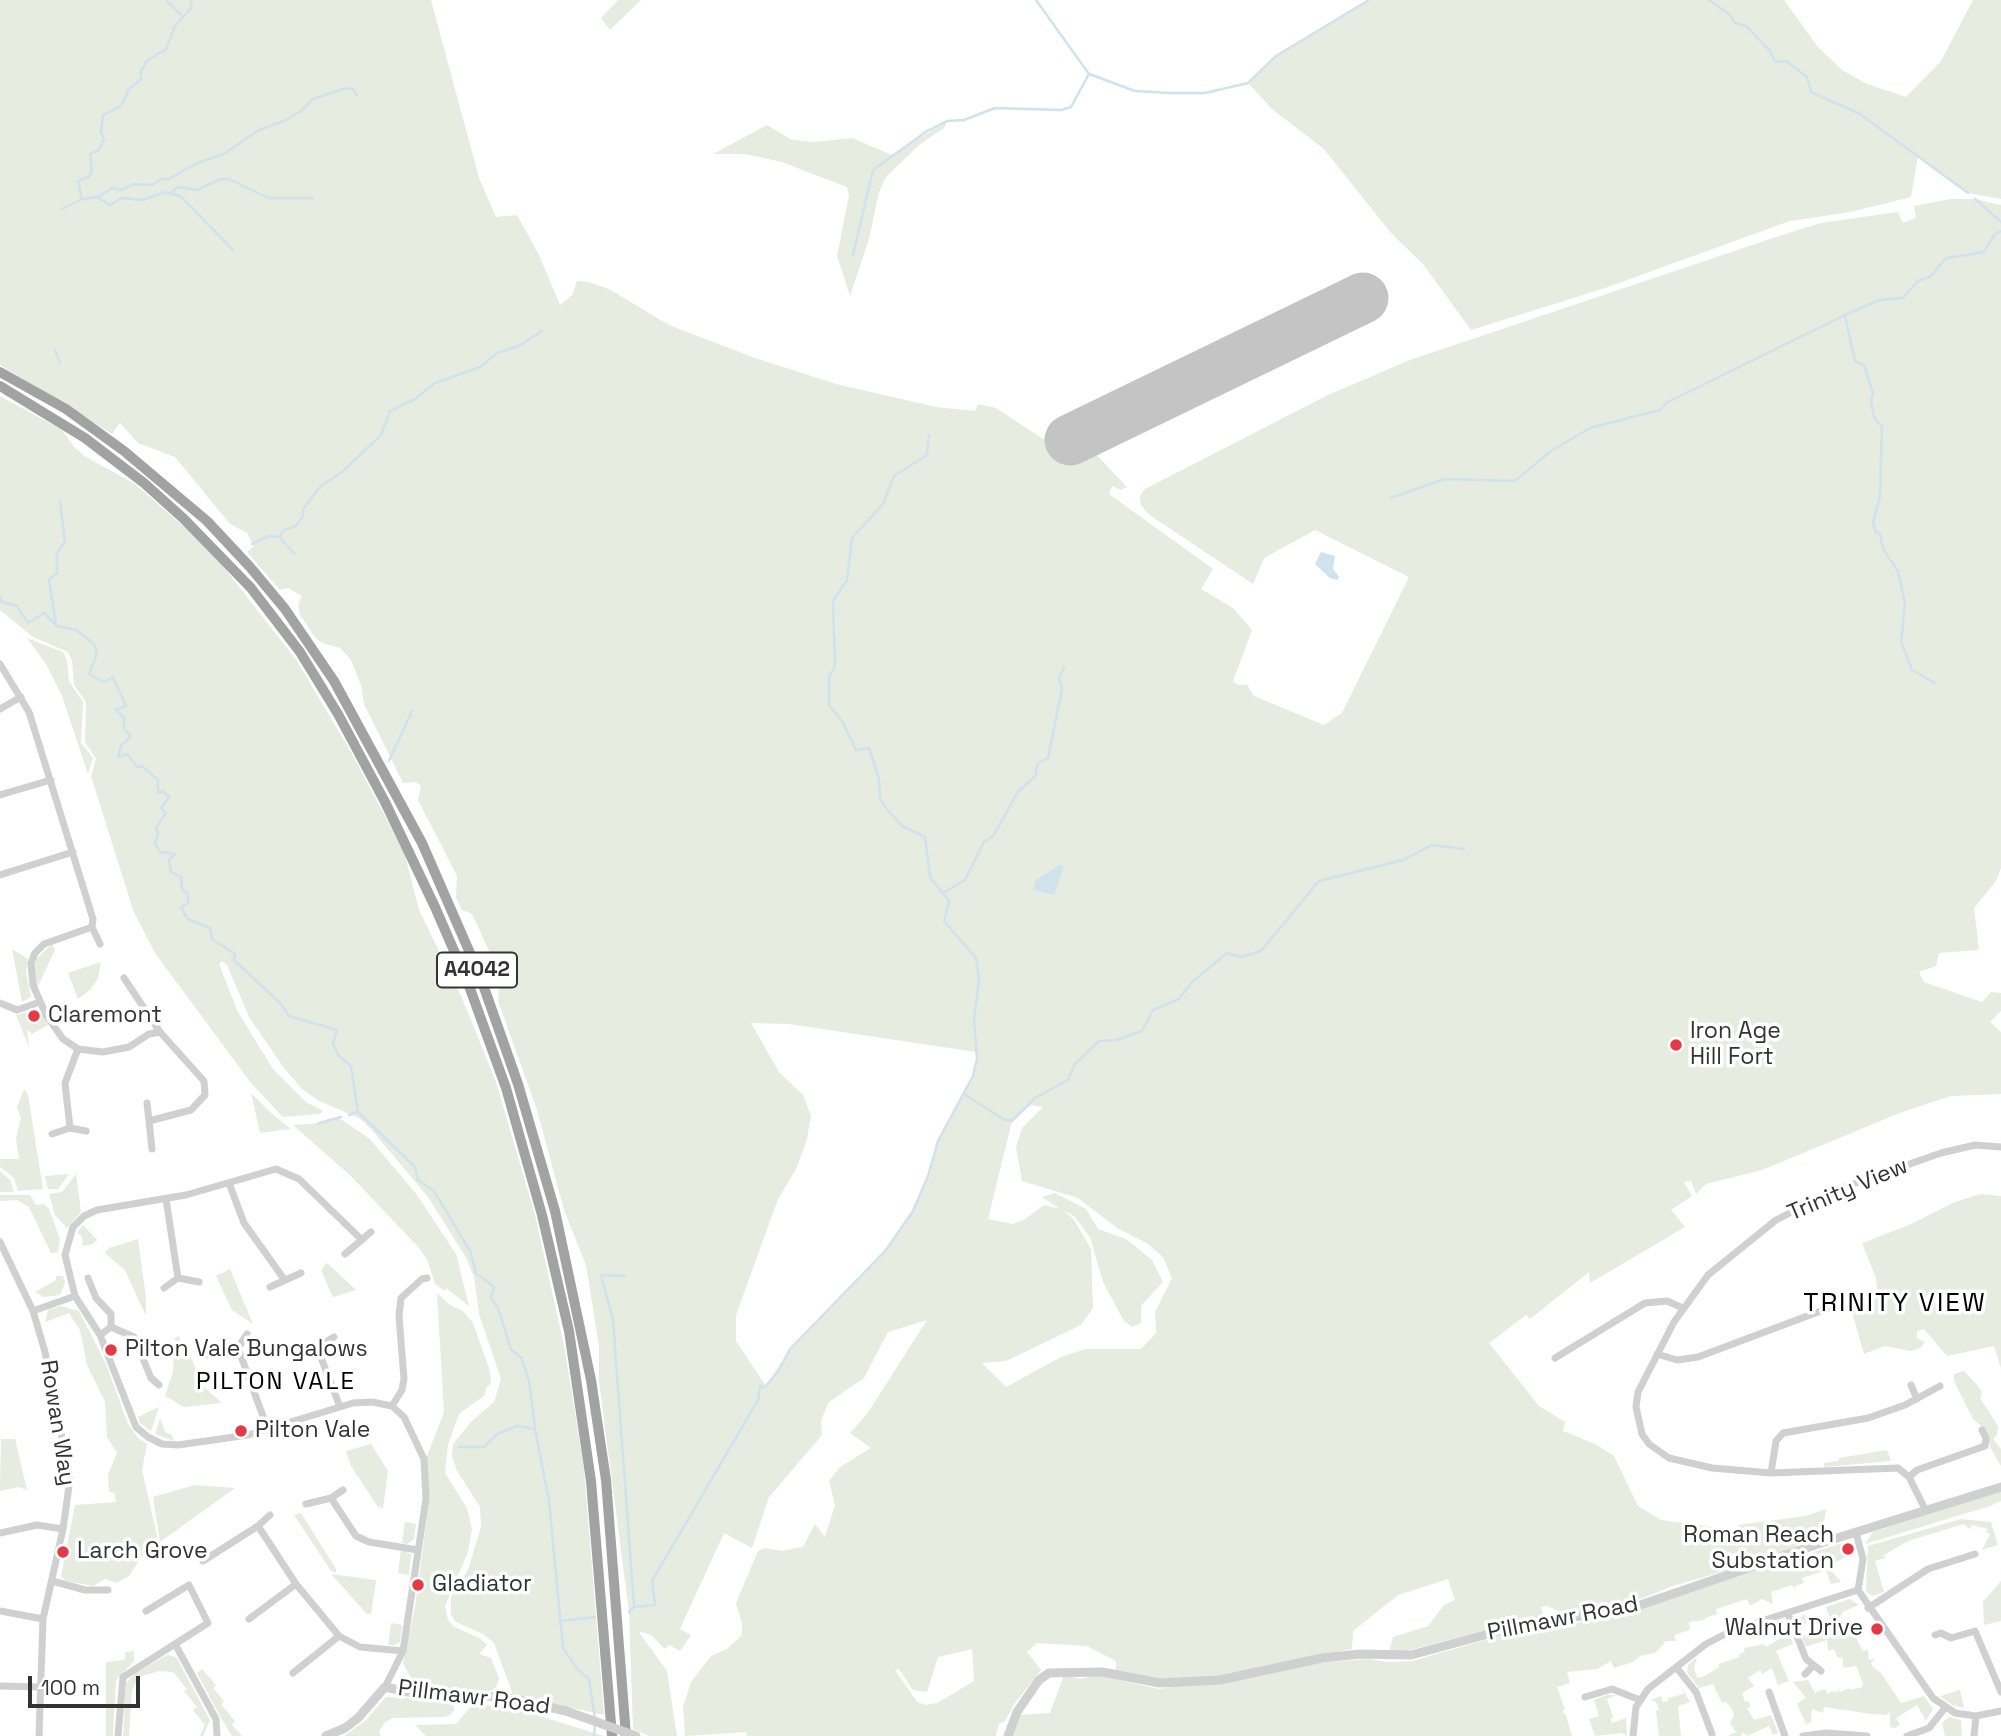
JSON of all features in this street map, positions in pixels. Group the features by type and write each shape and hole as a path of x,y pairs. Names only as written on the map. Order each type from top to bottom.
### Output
{"highway":[{"name":"A4042","path":"0,372 65,409 124,451 207,522 250,567 285,609 334,681 422,843 480,976 518,1084 558,1223 591,1380 606,1480 626,1736"},
{"name":"A4042","path":"0,386 85,438 134,475 184,519 251,589 300,652 338,714 385,802 435,907 468,983 506,1088 542,1215 569,1331 591,1481 612,1736"}],"street":[{"path":"0,664 29,712 93,919 92,927 100,944"},
{"path":"0,709 21,697"},
{"path":"0,795 51,780"},
{"path":"0,875 73,852"},
{"path":"92,927 44,944 35,953 31,974 40,1002 54,1030 78,1049 116,1051 149,1034 160,1032"},
{"path":"124,978 160,1032 204,1081 205,1095 198,1106 149,1121"},
{"path":"0,1003 18,1010 40,1002"},
{"path":"70,1128 65,1083 78,1049"},
{"path":"147,1103 152,1149"},
{"path":"52,1134 70,1128 86,1130"},
{"name":"Trinity View","path":"1909,1477 1898,1468 1886,1467 1834,1472 1771,1473 1738,1471 1678,1461 1649,1444 1638,1423 1638,1392 1682,1308 1708,1275 1740,1246 1802,1205 1941,1153 1975,1145 2001,1147"},
{"path":"361,1239 289,1173 276,1169 166,1199 116,1205 84,1216 73,1227 65,1255 75,1296 100,1335 136,1427 162,1444 178,1445 268,1430 340,1407 372,1402 392,1406 404,1417 424,1459 426,1499 403,1651 385,1687"},
{"path":"229,1183 244,1223 284,1279"},
{"path":"166,1199 178,1278"},
{"path":"345,1254 371,1232"},
{"name":"Rowan Way","path":"0,1242 33,1311 45,1352 68,1465 69,1499 43,1619 39,1736"},
{"path":"0,1262 9,1258"},
{"path":"270,1287 300,1273"},
{"path":"88,1278 96,1298 111,1314 111,1327"},
{"path":"164,1288 178,1278 200,1282"},
{"path":"392,1406 402,1390 404,1379 399,1315 401,1298 426,1278"},
{"path":"33,1311 75,1296"},
{"path":"1555,1357 1645,1303 1667,1300 1682,1308"},
{"path":"1657,1354 1677,1360 1698,1357 1833,1302 1842,1301"},
{"path":"100,1335 111,1327"},
{"path":"111,1327 134,1338 151,1378 159,1385"},
{"path":"238,1348 247,1335"},
{"path":"299,1348 317,1347 334,1337"},
{"path":"207,1355 228,1347 238,1348"},
{"path":"317,1347 340,1407"},
{"path":"238,1348 268,1430"},
{"path":"1911,1385 1917,1399"},
{"path":"1771,1473 1776,1441 1783,1433 1868,1418 1917,1399 1940,1386"},
{"path":"1926,1511 1909,1477 1917,1470 1986,1446 1982,1430"},
{"path":"1950,1448 1952,1458"},
{"name":"Pillmawr Road","path":"1008,1736 1014,1718 1031,1690 1052,1672 1102,1672 1160,1683 1220,1680 1322,1658 1360,1654 1412,1655 1536,1621 1618,1613 2001,1487"},
{"path":"306,1504 331,1498 343,1490"},
{"path":"331,1498 356,1536 369,1542 418,1550"},
{"path":"203,1561 258,1526 270,1515"},
{"path":"0,1533 37,1525 63,1529"},
{"path":"258,1526 296,1584 339,1636 360,1647 403,1651"},
{"path":"1856,1533 1863,1559 1858,1590 1933,1698 1945,1709 1976,1716 2001,1712"},
{"path":"1868,1608 1928,1569 1975,1554"},
{"path":"52,1581 85,1590 107,1590"},
{"path":"249,1619 296,1584"},
{"path":"118,1736 123,1677 208,1623 189,1585 146,1611"},
{"path":"1633,1736 1633,1720 1640,1700 1648,1689 1706,1644 1731,1631 1858,1590"},
{"path":"0,1611 43,1619"},
{"path":"1788,1614 1806,1659 1821,1671"},
{"path":"1935,1635 1941,1633 1951,1638 1975,1631 2001,1692"},
{"path":"293,1673 339,1636"},
{"path":"175,1644 216,1719 217,1736"},
{"path":"1805,1674 1812,1666"},
{"path":"1676,1667 1696,1692 1712,1734"},
{"path":"0,1686 40,1687"},
{"path":"1587,1686 1588,1696 1612,1689 1640,1700"},
{"name":"Pillmawr Road","path":"326,1736 345,1728 358,1718 385,1687 413,1693 505,1697 566,1711 636,1736"},
{"path":"1769,1692 1785,1736"},
{"path":"1907,1736 1929,1728 1945,1709"},
{"path":"1974,1736 1976,1716"},
{"path":"1803,1736 1867,1736"}],"shaded area":[{"path":"0,0 431,0 479,178 496,217 517,215 539,255 560,305 572,295 577,281 588,282 609,289 669,325 755,358 836,384 936,407 975,411 978,404 996,408 1043,439 1366,285 1375,304 1237,367 1086,444 1127,487 1121,490 1112,486 1109,494 1213,569 1201,589 1233,608 1252,630 1233,681 1238,685 1247,685 1254,696 1324,725 1342,713 1409,577 1315,530 1264,558 1253,584 1148,514 1141,505 1140,496 1145,489 1328,395 1410,360 1776,237 1821,223 1898,212 1903,223 1916,218 1914,206 1950,199 1975,199 2001,205 2001,868 1996,881 1974,908 1979,950 1939,953 1936,966 1919,972 1924,982 1982,1002 1991,992 2001,993 2001,1011 1990,1022 2001,1032 2001,1094 1951,1096 1902,1112 1762,1170 1706,1184 1696,1194 1691,1181 1684,1182 1692,1196 1671,1210 1685,1227 1590,1283 1589,1272 1530,1319 1526,1315 1489,1343 1539,1406 1565,1422 1563,1431 1595,1444 1614,1456 1638,1506 1661,1520 1736,1530 1738,1525 1806,1516 1826,1509 1822,1537 1766,1559 1673,1586 1613,1610 1565,1614 1547,1606 1541,1607 1543,1615 1410,1650 1389,1652 1393,1637 1428,1626 1444,1605 1455,1600 1448,1579 1398,1595 1353,1631 1352,1649 1215,1677 1154,1679 1116,1672 1116,1661 1087,1646 1037,1643 1027,1652 1041,1670 1015,1703 1005,1721 999,1724 996,1736 747,1736 747,1732 685,1736 683,1707 691,1682 711,1656 727,1649 742,1635 736,1603 758,1551 765,1548 782,1551 803,1547 815,1524 825,1537 835,1505 829,1481 840,1467 871,1448 850,1433 867,1414 927,1320 888,1332 864,1378 829,1402 821,1420 822,1435 769,1497 752,1548 724,1533 680,1629 691,1635 680,1651 669,1645 665,1649 651,1635 638,1631 667,1671 677,1736 649,1736 633,1729 629,1612 599,1381 599,1347 586,1265 564,1210 537,1110 498,1001 499,989 492,972 489,951 472,914 462,910 456,897 457,876 418,800 421,786 416,782 403,783 364,704 361,685 351,660 340,648 322,643 315,637 300,615 298,604 302,596 288,588 280,590 247,552 254,546 247,533 230,524 175,457 138,443 120,423 112,434 0,365","holes":["751,1023 789,1024 976,1052 977,1059 973,1076 938,1141 928,1176 913,1211 886,1250 790,1349 766,1386 736,1341 736,1315 778,1199 796,1169 807,1139 811,1116 803,1095 779,1072","1031,1105 1043,1107 1022,1128 1016,1147 1022,1181 1078,1198 1117,1228 1148,1244 1163,1257 1172,1278 1155,1312 1156,1333 1141,1349 1086,1349 1061,1357 1006,1387 982,1363 1006,1361 1081,1325 1093,1308 1091,1249 1074,1220 1064,1211 1074,1216 1090,1237 1103,1282 1124,1321 1132,1327 1141,1323 1141,1306 1163,1282 1152,1260 1126,1239 1098,1229 1086,1209 1055,1193 1042,1197 1060,1209 1044,1205 1024,1220 1013,1224 988,1219 1012,1121","972,1649 974,1681 937,1703 926,1705 917,1702 895,1670 899,1669 913,1690 927,1692 938,1657"]},
{"path":"618,0 641,0 610,30 601,18"},
{"path":"1369,0 1784,0 1818,47 1842,70 1867,84 1906,97 1941,61 1973,0 2001,0 2001,199 1968,193 1918,156 1911,197 1850,212 1790,221 1605,288 1471,330 1423,264 1391,233 1324,149 1272,109 1248,83 1276,56"},
{"path":"947,121 944,128 919,145 886,177 879,192 869,239 850,296 837,256 849,195 847,187 782,162 745,154 713,154 767,125 792,140 815,142 852,138 892,155"},
{"path":"0,396 62,430 75,448 86,457 135,484 197,538 226,570 297,661 351,752 404,852 419,910 462,998 496,1082 535,1215 565,1350 584,1469 604,1715 513,1695 494,1643 483,1634 456,1622 451,1615 451,1597 468,1570 481,1527 480,1507 456,1469 452,1455 453,1444 470,1423 494,1402 501,1379 479,1314 474,1277 465,1256 428,1197 370,1128 359,1118 319,1101 302,1089 284,1068 249,1017 227,965 222,961 219,964 237,1010 273,1069 306,1102 323,1111 320,1114 283,1117 251,1083 155,953 133,910 91,776 96,759 85,742 86,702 74,685 72,661 68,652 33,637 0,610"},
{"path":"27,638 63,652 69,681 83,702 81,743 93,758 88,774 62,696 46,664"},
{"path":"52,944 55,950 37,988 34,969 36,959"},
{"path":"12,949 28,959 26,972 31,997 22,1002"},
{"path":"101,962 98,978 91,989 78,999 68,973"},
{"path":"27,1012 42,1014 48,1025 32,1034 27,1029 29,1047 16,1015"},
{"path":"24,1089 28,1095 43,1189 18,1191 14,1178 0,1167 0,1159 19,1159 16,1138 21,1118 17,1107"},
{"path":"251,1093 271,1113 291,1129 260,1133"},
{"path":"339,1118 370,1139 417,1195 456,1254 469,1306 446,1288 445,1291 435,1284 427,1259 418,1247 351,1176 293,1125"},
{"path":"0,1171 10,1180 14,1192 0,1192"},
{"path":"69,1174 58,1189 48,1189 45,1176"},
{"path":"76,1174 81,1212 67,1228 55,1215 49,1194 62,1192"},
{"path":"1981,1194 2001,1196 2001,1368 1994,1346 1947,1356 1924,1329 1917,1331 1917,1338 1925,1342 1920,1348 1911,1351 1885,1346 1864,1354 1853,1316 1842,1301 1877,1289 1876,1278 1862,1243 1909,1225 1955,1202"},
{"path":"0,1195 30,1195 36,1205 44,1204 49,1209 60,1239 58,1252 51,1253 29,1207 17,1200 0,1201"},
{"path":"83,1225 97,1240 93,1244 83,1246 82,1236 77,1233"},
{"path":"138,1239 146,1316 125,1270 105,1253 109,1248"},
{"path":"327,1263 356,1290 333,1297 321,1270"},
{"path":"230,1269 253,1324 232,1310 216,1276"},
{"path":"56,1276 63,1276 65,1283 60,1295 43,1297 35,1292 56,1280"},
{"path":"437,1293 450,1305 463,1311 473,1323 490,1371 491,1383 486,1388 485,1395 459,1414 448,1445 445,1473 467,1508 472,1529 468,1552 445,1606 448,1620 453,1626 481,1639 487,1645 479,1654 491,1658 499,1678 496,1688 490,1691 416,1688 403,1663 415,1607 429,1502 426,1459 444,1412"},
{"path":"61,1306 79,1311 106,1364 128,1424 138,1438 147,1444 142,1470 158,1540 148,1547 129,1576 116,1583 105,1579 93,1586 66,1581 61,1576 75,1505 116,1502 114,1493 109,1491 108,1475 117,1453 107,1437 105,1402 87,1365 80,1330 69,1313 45,1322 48,1310"},
{"path":"179,1336 185,1357 190,1355 203,1386 222,1403 184,1407 165,1396 173,1372 175,1338"},
{"path":"1964,1371 1982,1392 1980,1398 1998,1426 1997,1435 1993,1439 2001,1449 2001,1466 1990,1447 1986,1430 1973,1419 1954,1381 1954,1374"},
{"path":"159,1407 151,1431 140,1423 138,1417"},
{"path":"160,1418 165,1432 172,1435 174,1441 155,1434"},
{"path":"1,1439 15,1439 27,1490 19,1487 0,1491"},
{"path":"371,1444 388,1471 383,1508 378,1507 351,1466 346,1451"},
{"path":"1887,1450 1891,1461 1824,1467 1824,1463 1839,1461 1839,1458"},
{"path":"195,1485 235,1488 160,1542 153,1497"},
{"path":"2001,1491 2001,1501 1990,1506 1865,1544 1873,1532"},
{"path":"301,1513 336,1573 331,1571 294,1515"},
{"path":"1961,1519 1991,1522 1998,1545 1982,1550 1990,1534 1986,1532 1988,1529 1972,1525 1969,1529 1964,1524 1908,1541 1884,1555 1885,1558 1875,1561 1884,1592 1873,1596 1866,1592 1868,1546"},
{"path":"405,1522 416,1524 414,1539 407,1544 402,1543"},
{"path":"1843,1543 1848,1556 1832,1564 1831,1570 1841,1582 1831,1584 1826,1570 1802,1578 1804,1583 1795,1586 1795,1589 1792,1585 1771,1592 1773,1604 1762,1599 1750,1606 1747,1599 1716,1609 1717,1614 1705,1620 1689,1622 1690,1630 1674,1635 1676,1641 1666,1641 1655,1653 1640,1656 1633,1662 1614,1668 1611,1661 1597,1669 1567,1672 1570,1683 1557,1687 1565,1709 1562,1711 1566,1715 1572,1736 1012,1736 1020,1715 1050,1713 1064,1675 1080,1679 1097,1675 1159,1689 1327,1662 1369,1659 1388,1662 1412,1661 1538,1625 1543,1629 1635,1612 1708,1584"},
{"path":"401,1550 411,1554 409,1575 398,1573"},
{"path":"331,1574 376,1580 371,1614 367,1614"},
{"path":"2001,1581 2001,1621 1984,1625 1983,1602"},
{"path":"1850,1599 1859,1605 1844,1611 1839,1618 1841,1623 1847,1621 1863,1651 1868,1650 1869,1660 1876,1658 1871,1663 1873,1667 1881,1673 1901,1703 1924,1696 1933,1709 1926,1721 1917,1705 1896,1718 1900,1725 1895,1728 1890,1727 1890,1712 1886,1715 1871,1714 1824,1707 1823,1713 1812,1709 1811,1723 1806,1724 1797,1704 1806,1698 1793,1682 1808,1680 1816,1695 1816,1692 1825,1689 1828,1694 1832,1691 1838,1692 1838,1688 1840,1692 1850,1688 1851,1690 1862,1687 1863,1683 1856,1666 1843,1668 1843,1658 1837,1657 1834,1649 1828,1651 1827,1640 1805,1647 1798,1620 1804,1614 1807,1623 1800,1626 1804,1635 1832,1624 1826,1607"},
{"path":"391,1623 402,1625 400,1642 388,1645"},
{"path":"1787,1627 1793,1644 1776,1651 1789,1681 1778,1685 1772,1668 1762,1674 1760,1670 1748,1678 1754,1686 1742,1693 1745,1702 1749,1701 1750,1707 1747,1708 1754,1720 1771,1715 1778,1733 1773,1735 1769,1726 1747,1736 1743,1732 1741,1736 1728,1736 1736,1732 1730,1723 1734,1715 1731,1707 1726,1702 1722,1703 1713,1684 1699,1688 1687,1672 1688,1665 1697,1657 1694,1668 1697,1678 1705,1676 1719,1667 1719,1664 1739,1657 1739,1654 1745,1652 1744,1648 1764,1644 1766,1647 1781,1638 1785,1640 1782,1629"},
{"path":"134,1651 134,1661 116,1680 113,1736 106,1736 106,1662 125,1660 125,1652"},
{"path":"167,1655 176,1657 210,1720 203,1736 200,1736 205,1725 193,1710 197,1707 184,1691 187,1689 173,1672 159,1671 139,1677 132,1690 129,1736 123,1736 126,1683 134,1674"},
{"path":"202,1669 216,1685 213,1688 224,1701 221,1704 235,1721 232,1725 242,1736 232,1736 221,1718 197,1673"},
{"path":"1681,1686 1690,1702 1678,1706 1681,1736 1659,1736 1656,1711 1659,1710 1656,1702 1651,1700 1661,1696 1663,1702 1684,1694"},
{"path":"1960,1690 1964,1708 1952,1705 1940,1696"},
{"path":"1607,1695 1617,1695 1607,1699 1613,1717 1610,1719 1612,1723 1626,1718 1627,1736 1622,1733 1595,1736 1589,1719 1599,1716 1594,1700"},
{"path":"386,1697 453,1700 454,1710 449,1716 442,1717 393,1718 385,1722 379,1732 381,1736 344,1736 366,1720"},
{"path":"473,1704 514,1708 604,1736 426,1736 415,1725 456,1724"},
{"path":"1949,1717 1961,1720 1962,1736 1945,1736 1942,1723"}],"water":[{"path":"1321,552 1335,556 1333,569 1339,577 1337,580 1330,578 1315,564"},
{"path":"1060,865 1064,866 1054,895 1033,890 1036,880"}],"waterway":[{"path":"166,0 181,15"},
{"path":"82,199 78,181 89,177 92,170 90,154 99,150 104,139 101,132 103,115 121,106 129,89 141,79 141,71 147,61 166,49 175,26 191,8 191,0"},
{"path":"1036,0 1089,74"},
{"path":"853,255 873,170 927,131 947,121 964,120 995,108 1061,110 1071,107 1089,74 1135,91 1170,93 1205,93 1248,83 1276,56 1369,0"},
{"path":"1709,0 1730,15 1735,23 1746,26 1770,51 1775,62 1786,61 1807,77 1811,92 1860,114 1968,193"},
{"path":"62,209 82,199 98,197 112,188 122,190 133,184 152,185 161,179 169,179 197,163 224,154 259,130 284,121 301,111 313,99 346,88 354,90 357,96"},
{"path":"171,193 178,187 197,190 221,179 229,179 268,198 313,198"},
{"path":"99,198 110,205 122,198 143,200 165,192 180,196 233,250"},
{"path":"1975,199 2001,222"},
{"path":"1390,498 1445,479 1515,481 1551,451 1590,428 1660,410 1666,403 1845,315 1879,300 1903,298 1918,281 1931,276 1946,258 1984,252 1995,234 2001,231"},
{"path":"1845,316 1855,361 1864,365 1873,393 1871,402 1874,417 1882,427 1880,496 1873,523 1876,532 1880,534 1883,549 1898,571 1905,603 1901,642 1912,670 1935,683"},
{"path":"252,544 269,536 279,537 284,530 296,526 303,516 303,509 321,486 342,472 381,435 390,411 415,399 435,383 480,367 497,353 519,346 542,331"},
{"path":"55,350 60,363"},
{"path":"629,1612 634,1607 655,1605 652,1581 758,1400 760,1386 765,1387 779,1370 790,1349 886,1250 913,1211 928,1176 938,1141 973,1076 977,1059 974,1020 979,979 976,958 944,921 949,901 930,877 925,837 902,826 885,807 880,799 879,779 869,748 856,750 842,721 829,705 829,677 835,666 833,601 847,580 852,538 883,504 894,476 927,455 929,435"},
{"path":"56,624 49,580 57,573 57,553 65,542 60,502"},
{"path":"279,537 295,554"},
{"path":"0,596 2,602 17,606 28,623 44,613 57,626 76,630 94,644 97,654 89,674 104,682 113,677 126,706 116,710 124,718 124,729 131,736 121,746 118,757 127,754 137,767 142,766 158,780 158,793 163,791 169,797 161,808 166,813 156,828 158,833 155,844 160,852 175,854 169,860 171,872 181,877 182,889 188,894 188,903 181,908 188,919 210,928 212,939 235,954 234,960 281,1004 289,1016 337,1030 333,1044 338,1055 351,1066 358,1112"},
{"path":"943,893 965,880 984,842 994,835 1017,793 1036,775 1037,764 1048,758 1062,689 1059,679 1064,667"},
{"path":"389,761 412,711"},
{"path":"964,1094 1003,1119 1012,1121 1035,1098 1068,1080 1075,1064 1099,1041 1116,1040 1142,1031 1153,1010 1179,999 1191,983 1227,953 1241,957 1261,951 1319,881 1403,860 1432,845 1464,849"},
{"path":"349,1115 358,1112 415,1167 418,1180 434,1191 470,1251 476,1273 494,1287 491,1298 498,1308 511,1349 522,1359 529,1381 535,1428"},
{"path":"319,1123 341,1117"},
{"path":"625,1276 601,1275 613,1320 634,1606"},
{"path":"459,1447 484,1447 497,1434 517,1426 535,1429 549,1501 563,1648 577,1669 589,1679 595,1718"},
{"path":"560,1621 595,1617"},
{"path":"594,1736 595,1724"}],"runway":[{"path":"1070,440 1363,298"}],"place":[{"name":"Claremont","path":"34,1016"},
{"name":"Iron Age Hill Fort","path":"1676,1045"},
{"name":"Pilton Vale Bungalows","path":"111,1350"},
{"name":"Pilton Vale","path":"241,1431"},
{"name":"Roman Reach Substation","path":"1848,1549"},
{"name":"Larch Grove","path":"63,1552"},
{"name":"Gladiator","path":"418,1585"},
{"name":"Walnut Drive","path":"1877,1629"}],"district":[{"name":"TRINITY VIEW","path":"1895,1304"},
{"name":"PILTON VALE","path":"276,1382"}]}
